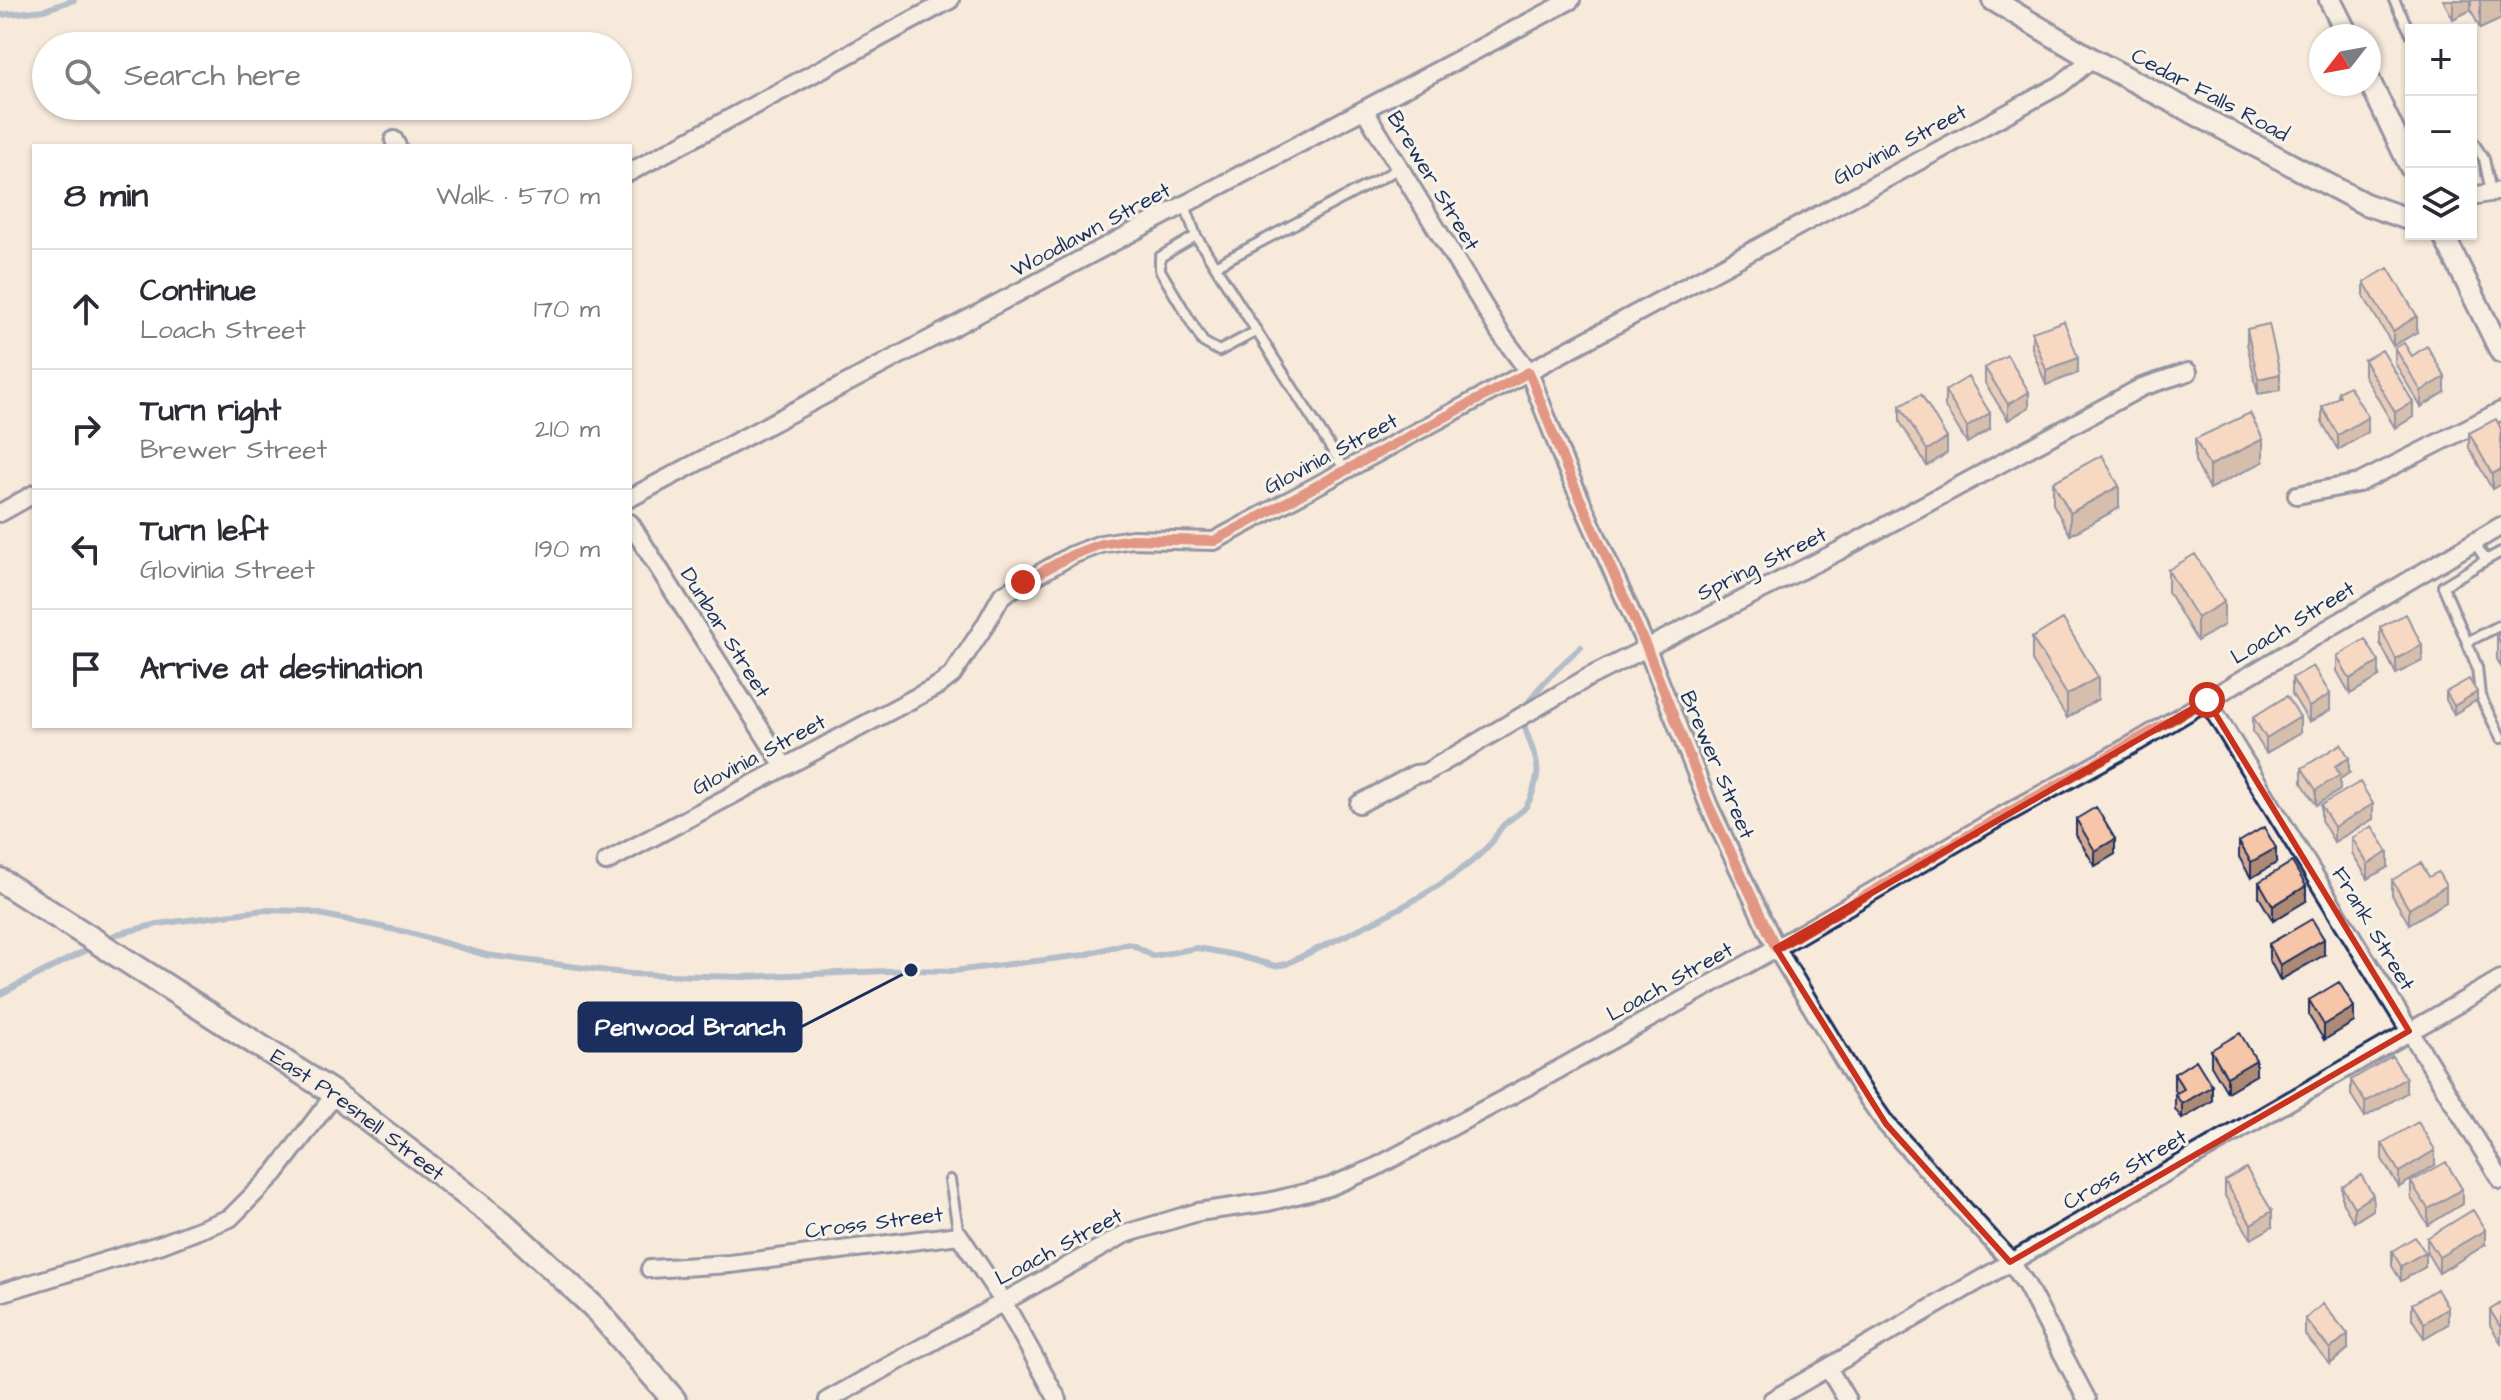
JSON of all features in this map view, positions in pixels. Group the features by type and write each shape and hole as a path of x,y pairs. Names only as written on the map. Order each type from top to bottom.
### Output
{"main road":[{"name":"East Presnell Street","path":"0,880 335,1094 503,1223 594,1307 674,1400"}],"street":[{"path":"632,171 950,0"},
{"name":"Woodlawn Street","path":"632,497 1571,0"},
{"name":"Cedar Falls Road","path":"1993,0 2092,59 2365,204 2405,218"},
{"path":"2330,0 2342,24"},
{"name":"Glovinia Street","path":"606,862 945,680 952,675 1002,595 1072,555 1101,544 1132,539 1214,541 2060,85 2092,59"},
{"path":"2377,96 2405,155"},
{"name":"Brewer Street","path":"1365,111 1500,333 1529,372 1565,465 1646,646 1709,806 1776,948 1860,1087 1886,1124 2010,1262 2026,1284 2087,1400"},
{"path":"2446,240 2501,352"},
{"name":"Spring Street","path":"1359,804 1415,774 1425,773 1646,646 1837,552 2142,387 2188,372"},
{"path":"2297,495 2359,483 2501,411"},
{"path":"0,513 32,495"},
{"name":"Dunbar Street","path":"632,526 784,766"},
{"name":"Loach Street","path":"828,1400 1125,1234 1173,1218 1268,1202 1329,1187 1536,1082 2207,700 2501,526"},
{"name":"Frank Street","path":"2207,700 2501,1180"},
{"name":"Cross Street","path":"1772,1400 2501,979"},
{"path":"0,1293 162,1244 230,1218 275,1173 335,1094"},
{"name":"Cross Street","path":"650,1269 730,1264 959,1235 1003,1301 1058,1400"},
{"path":"1828,1368 1847,1400"}],"lane":[{"path":"2394,0 2406,24"},
{"path":"2477,148 2496,192"},
{"path":"1215,266 1400,168"},
{"path":"1185,205 1196,236 1346,471"},
{"path":"1196,236 1160,257 1160,270 1203,342 1219,351 1257,331"},
{"path":"2473,542 2486,560"},
{"path":"2501,552 2443,586 2477,667 2480,696 2501,738"},
{"path":"2467,642 2501,625"},
{"path":"950,1180 959,1235"}],"highlighted area":[{"path":"2207,700 2409,1031 2010,1262 1886,1124 1776,948"}],"building":[{"path":"2388,268 2417,316 2393,331 2364,282"},
{"path":"2064,321 2078,358 2046,370 2032,332"},
{"path":"2269,324 2280,374 2258,379 2247,329"},
{"path":"2404,343 2412,356 2427,346 2445,377 2421,391 2395,348"},
{"path":"2382,350 2413,402 2395,412 2364,360"},
{"path":"2007,355 2029,392 2008,404 1985,368"},
{"path":"1968,377 1990,413 1967,427 1945,391"},
{"path":"2349,386 2368,417 2338,435 2322,407"},
{"path":"1921,394 1947,438 1927,450 1900,406"},
{"path":"2250,413 2263,439 2209,466 2195,439"},
{"path":"2496,419 2501,429 2501,469 2492,474 2469,433"},
{"path":"2102,455 2119,486 2070,513 2053,482"},
{"path":"2195,554 2224,602 2197,618 2168,570"},
{"path":"2406,614 2422,645 2396,659 2380,627"},
{"path":"2063,619 2098,677 2067,695 2032,638"},
{"path":"2365,639 2379,662 2350,679 2337,656"},
{"path":"2313,666 2330,694 2309,707 2292,678"},
{"path":"2469,679 2477,692 2454,706 2446,692"},
{"path":"2287,696 2300,717 2266,738 2253,717"},
{"path":"2341,744 2349,758 2335,766 2340,775 2316,790 2302,768"},
{"path":"2360,782 2373,804 2334,827 2321,805"},
{"path":"2096,807 2115,839 2095,851 2076,819"},
{"path":"2372,826 2388,852 2368,864 2352,838"},
{"path":"2264,827 2276,848 2251,862 2239,842"},
{"path":"2292,862 2306,886 2273,906 2259,882"},
{"path":"2421,863 2429,877 2438,872 2446,886 2409,909 2392,880"},
{"path":"2312,919 2324,939 2280,965 2269,944"},
{"path":"2339,982 2354,1007 2324,1025 2309,1000"},
{"path":"2240,1033 2256,1060 2227,1077 2211,1050"},
{"path":"2392,1056 2406,1078 2365,1102 2351,1080"},
{"path":"2196,1060 2212,1086 2182,1104 2175,1094 2184,1089 2174,1074"},
{"path":"2418,1122 2435,1150 2399,1172 2382,1143"},
{"path":"2446,1162 2462,1189 2428,1209 2411,1182"},
{"path":"2246,1168 2272,1211 2251,1224 2225,1181"},
{"path":"2361,1175 2373,1195 2354,1207 2342,1187"},
{"path":"2473,1210 2485,1230 2439,1257 2427,1238"},
{"path":"2415,1237 2425,1252 2401,1266 2392,1251"},
{"path":"2437,1289 2448,1308 2424,1323 2412,1304"},
{"path":"2501,1303 2501,1328 2490,1310"},
{"path":"2323,1304 2348,1334 2330,1349 2305,1319"}],"waterway":[{"path":"0,15 44,10 74,0"},
{"path":"105,940 158,924 264,910 305,911 410,933 486,955 631,974 742,977 954,971 1084,955 1124,944 1133,945 1153,956 1197,948 1275,966 1286,964 1423,895 1472,861 1503,825 1524,809 1532,796 1537,773 1535,755 1524,723 1525,708 1547,679 1581,647"},
{"path":"0,994 92,947"}],"place":[{"name":"Penwood Branch","path":"911,970"}],"route":[{"path":"1023,582 1072,555 1101,544 1132,539 1214,541 1529,372 1565,465 1646,646 1709,806 1776,948 2207,700"}]}
